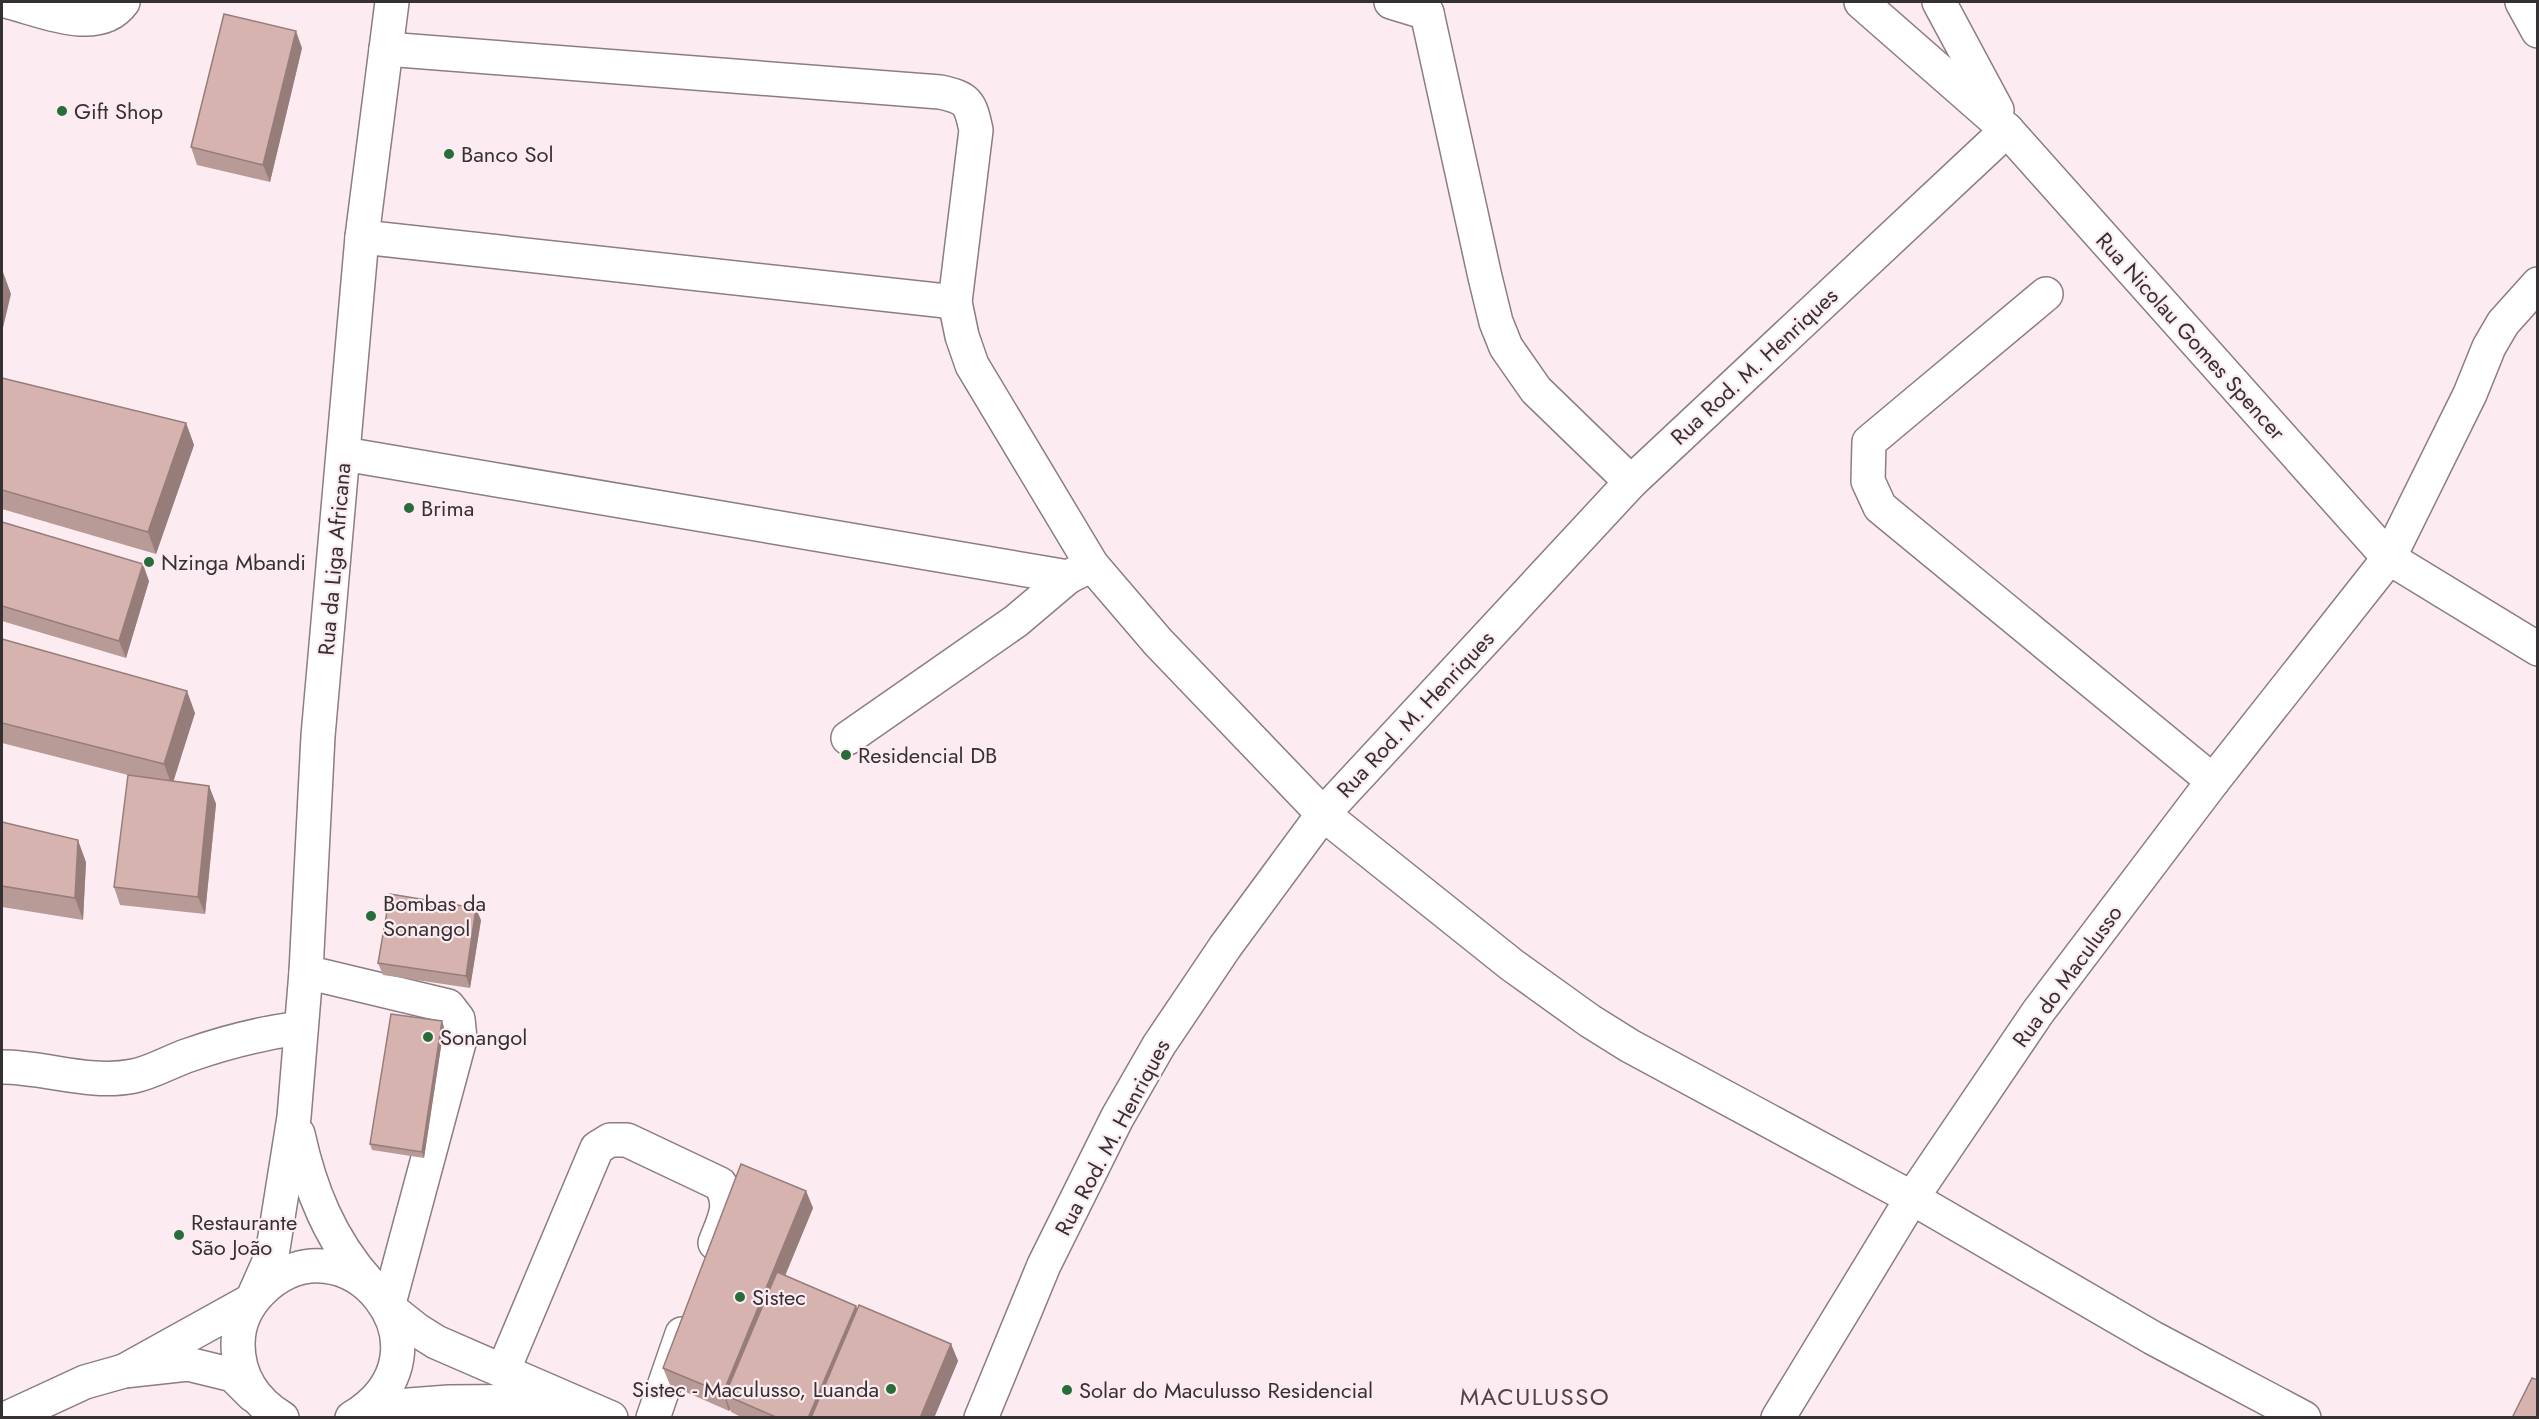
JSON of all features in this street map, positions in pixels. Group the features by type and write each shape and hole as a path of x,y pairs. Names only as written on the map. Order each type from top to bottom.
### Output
{"street":[{"path":"9,2 79,19 99,18 118,9 123,2"},
{"path":"378,2 386,49 940,92 961,97 972,110 976,130 955,302 962,336 972,365 1080,571 1158,642 1323,814 1512,965 1590,1021 1630,1046 1912,1198 2153,1338 2304,1418"},
{"name":"Rua da Liga Africana","path":"294,1118 306,972 318,736 362,237 392,2"},
{"path":"1391,2 1434,7 1485,277 1496,322 1506,348 1536,390 1631,482"},
{"name":"Rua Nicolau Gomes Spencer","path":"1862,2 2007,130 2389,558 2538,649"},
{"path":"1939,2 2007,130"},
{"path":"2522,2 2538,31"},
{"name":"Rua Rod. M. Henriques","path":"981,1418 1044,1265 1117,1118 1159,1046 1225,947 1323,814 1631,482 2007,130"},
{"path":"362,237 955,302"},
{"name":"Rua do Maculusso","path":"1778,1418 1912,1198 2038,1012 2213,781 2389,558 2470,394 2489,347 2503,323 2538,284"},
{"path":"2046,294 1869,442 1868,481 1880,507 2213,781"},
{"path":"344,454 1080,571"},
{"path":"848,738 1016,621 1080,571"},
{"path":"306,972 448,1006 458,1019 460,1039 380,1297"},
{"path":"2,1067 22,1067 72,1077 134,1076 239,1039 300,1028"},
{"path":"294,1118 306,1169 324,1217 348,1260 380,1297 396,1328 398,1350 394,1371 384,1391 362,1414"},
{"path":"271,1413 248,1386 240,1365 238,1342 242,1320 272,1255 294,1118"},
{"path":"503,1371 597,1148 610,1140 627,1140 720,1184 725,1192 728,1205 704,1273"},
{"path":"124,1371 252,1300 272,1281 295,1269 322,1266 348,1272 417,1330 436,1341 611,1418"},
{"path":"652,1418 692,1306"},
{"path":"7,1418 85,1382 124,1371 188,1364 233,1375 271,1413"},
{"path":"362,1414 449,1402 569,1401"}],"building":[{"path":"224,14 296,31 263,165 191,147"},
{"path":"2,378 186,423 148,532 2,490"},
{"path":"2,522 143,564 119,641 2,606"},
{"path":"2,639 187,691 164,764 2,723"},
{"path":"128,775 209,786 198,897 114,887"},
{"path":"2,822 78,840 75,898 2,886"},
{"path":"390,894 476,908 466,976 378,963"},
{"path":"391,1014 442,1021 422,1152 370,1144"},
{"name":"Sistec","path":"741,1164 806,1191 723,1393 663,1368"},
{"name":"Sistec","path":"777,1272 856,1306 808,1418 778,1418 725,1395"},
{"name":"Sistec - Maculusso, Luanda","path":"859,1305 951,1344 920,1418 811,1418"},
{"path":"2532,1378 2538,1380 2538,1418 2512,1418"}],"place":[{"name":"Gift Shop","path":"62,111"},
{"name":"Banco Sol","path":"449,154"},
{"name":"Brima","path":"409,508"},
{"name":"Nzinga Mbandi","path":"149,562"},
{"name":"Residencial DB","path":"846,755"},
{"name":"Bombas da Sonangol","path":"371,916"},
{"name":"Sonangol","path":"428,1037"},
{"name":"Restaurante São João","path":"179,1235"},
{"name":"Sistec","path":"740,1297"},
{"name":"Sistec - Maculusso, Luanda","path":"891,1389"},
{"name":"Solar do Maculusso Residencial","path":"1067,1390"}],"district":[{"name":"MACULUSSO","path":"1535,1396"}]}
